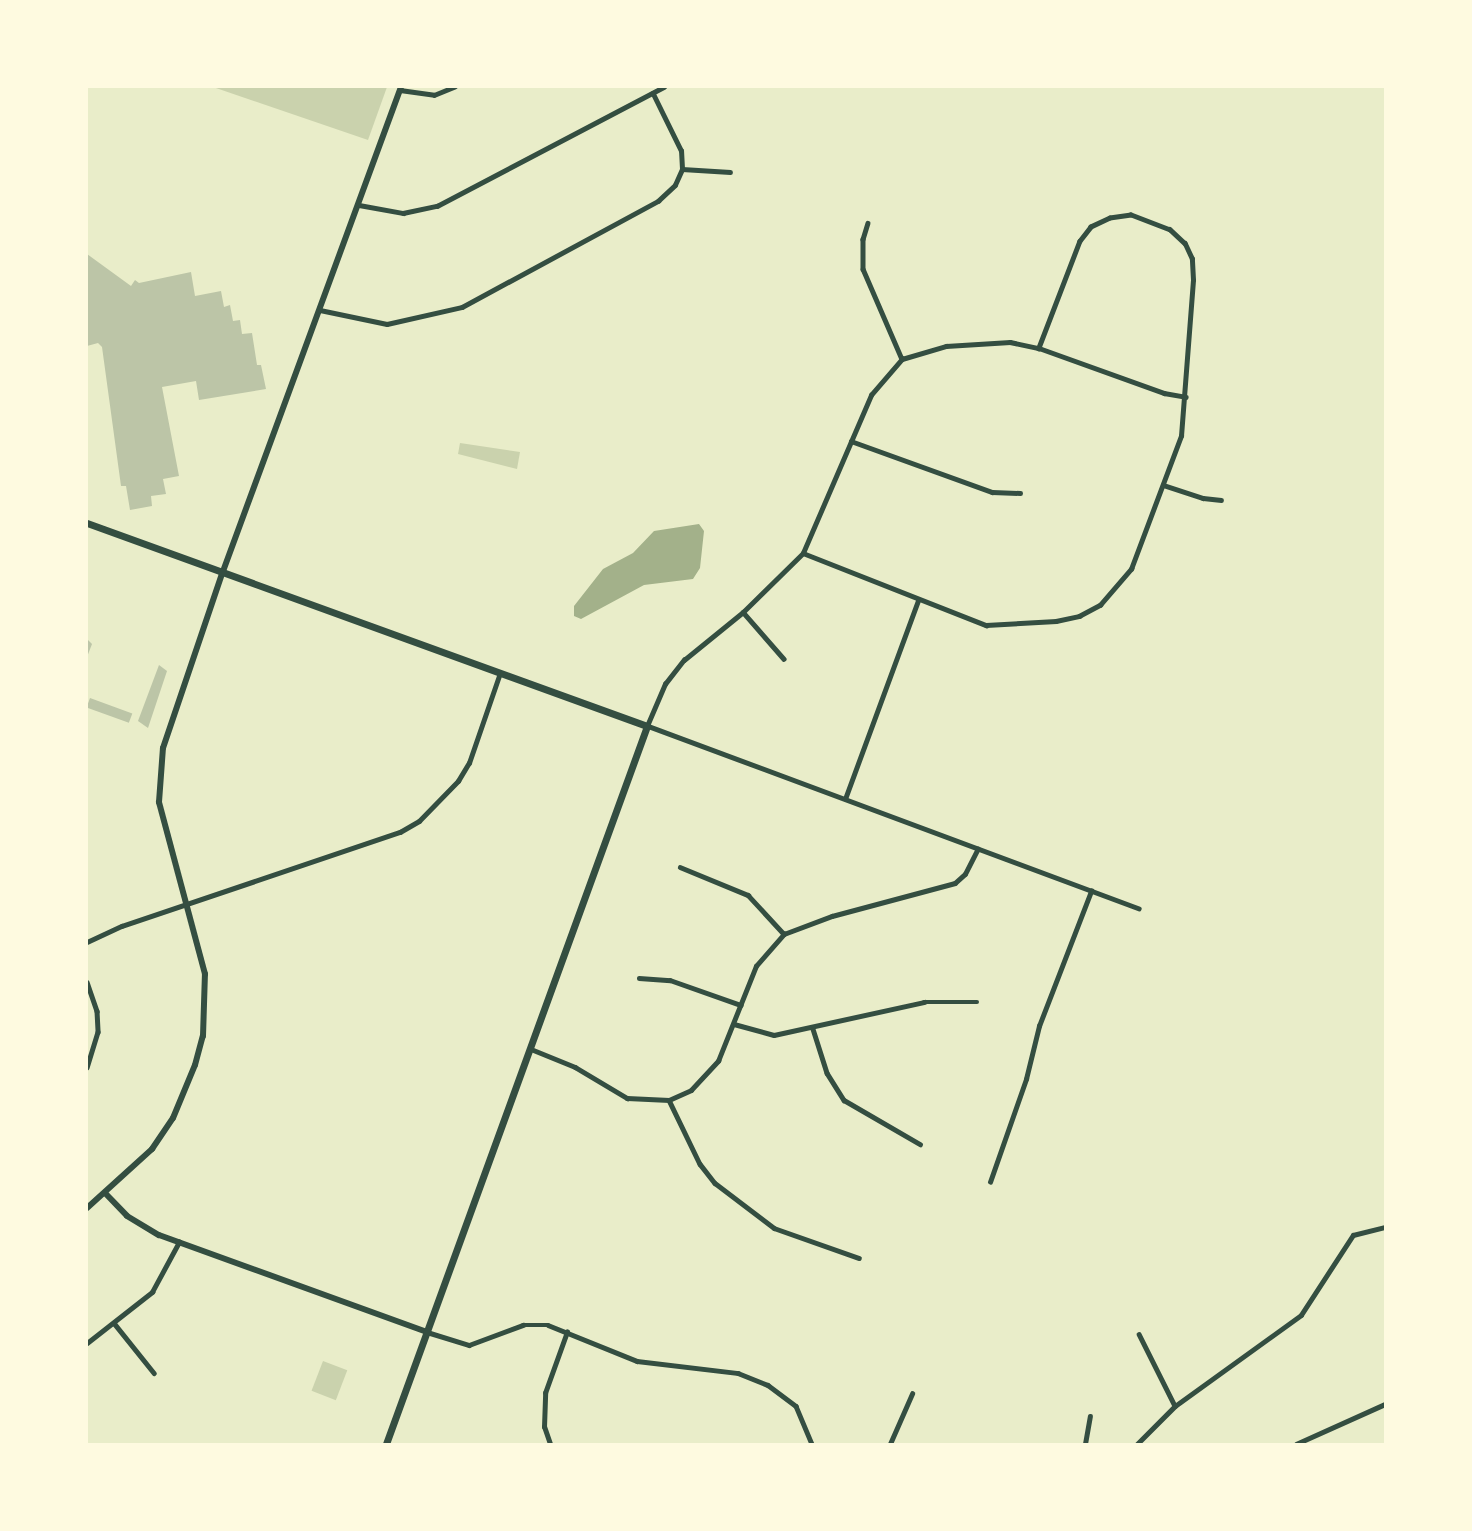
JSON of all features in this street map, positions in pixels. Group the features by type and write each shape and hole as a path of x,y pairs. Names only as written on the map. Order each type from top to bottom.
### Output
{"main road":[{"path":"87,523 222,574 647,726 386,1444"}],"street":[{"path":"87,1208 106,1194 152,1149 173,1118 195,1065 203,1036 205,974 188,905 163,823 159,777 170,722 222,574 401,89 434,95 454,87"},
{"path":"359,205 403,213 436,206 664,87"},
{"path":"320,310 387,324 462,307 658,201 675,185 682,169 678,144 653,94"},
{"path":"682,169 730,172"},
{"path":"803,553 918,601 977,623 999,627 1079,616 1100,605 1131,569 1181,436 1186,397 1192,259 1178,236 1141,217 1110,218 1091,228 1080,241 1040,348"},
{"path":"868,223 863,239 863,268 902,359"},
{"path":"1138,909 647,726 665,684 684,660 743,612 803,553 871,395 902,359 928,349 982,342 1010,342 1040,348 1164,393 1186,397"},
{"path":"851,441 992,492 1020,493"},
{"path":"1163,485 1203,498 1221,500"},
{"path":"845,799 918,601"},
{"path":"743,612 784,659"},
{"path":"87,942 122,926 400,832 419,821 452,789 469,763 500,673"},
{"path":"531,1049 576,1067 627,1098 669,1100 691,1090 710,1071 724,1050 756,966 784,934 812,922 955,883 965,874 978,849"},
{"path":"680,867 748,895 784,934"},
{"path":"990,1182 1026,1079 1039,1026 1090,891"},
{"path":"639,978 670,980 741,1005"},
{"path":"87,982 97,1011 98,1032 87,1067"},
{"path":"734,1024 774,1035 813,1029 924,1002 977,1002"},
{"path":"813,1029 827,1074 844,1100 920,1144"},
{"path":"669,1100 700,1164 715,1183 774,1228 859,1258"},
{"path":"106,1194 142,1227 427,1332 469,1345 524,1325 548,1325 637,1361 721,1369 768,1384 796,1406 812,1444"},
{"path":"1137,1444 1175,1406 1301,1315 1353,1235 1385,1227"},
{"path":"87,1343 152,1292 179,1242"},
{"path":"114,1323 154,1373"},
{"path":"550,1444 544,1427 545,1393 567,1332"},
{"path":"1139,1334 1175,1406"},
{"path":"890,1444 912,1394"},
{"path":"1296,1444 1385,1404"},
{"path":"1085,1444 1090,1416"}],"shaded area":[{"path":"213,87 387,87 368,140"},
{"path":"460,443 520,452 517,469 458,454"},
{"path":"699,524 704,531 700,568 693,579 644,585 581,619 574,616 574,606 603,569 633,553 654,531"},
{"path":"323,1361 347,1370 336,1400 312,1391"}],"building":[{"path":"87,254 131,286 135,280 139,283 191,272 195,296 221,291 224,307 230,305 233,321 240,320 242,334 252,333 257,365 261,365 266,389 199,400 196,381 162,387 179,476 163,479 166,494 151,496 152,506 130,510 126,486 121,486 102,347 98,343 87,346"},
{"path":"87,639 92,644 87,657"},
{"path":"159,665 167,671 148,728 138,721"},
{"path":"90,698 132,713 129,723 87,708"}]}
